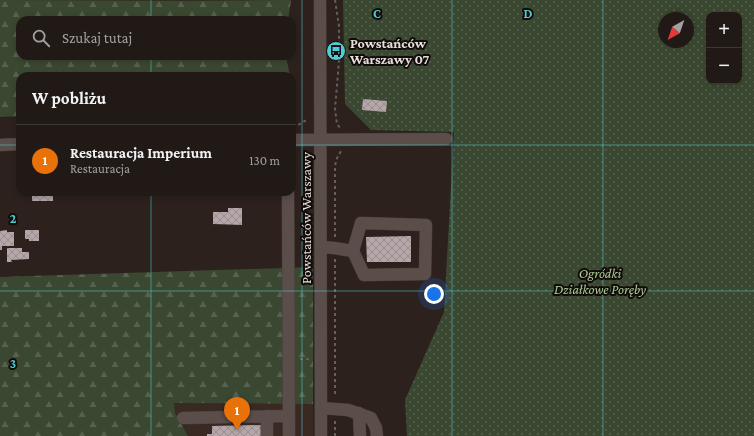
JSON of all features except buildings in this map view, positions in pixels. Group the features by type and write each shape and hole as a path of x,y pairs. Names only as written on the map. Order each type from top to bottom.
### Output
{"street":[{"name":"Powstańców Warszawy","path":"320,0 321,436"},
{"path":"296,140 446,139"},
{"path":"0,145 16,144"},
{"path":"288,196 289,436"},
{"path":"361,223 426,225 425,274 364,275 353,251 361,223"},
{"path":"321,248 334,248 353,251"},
{"path":"321,408 348,410 371,418 376,428 377,436"},
{"path":"360,413 360,436"},
{"path":"267,416 267,436"},
{"path":"183,418 289,416"}],"path":[{"path":"335,0 339,26 340,61 335,109 337,124 343,133 343,146 336,160 335,167 335,436"},
{"path":"296,126 313,117"}],"shaded area":[{"path":"174,403 313,404 313,436 188,436 175,413"}],"green space":[{"path":"0,0 291,1 289,16 16,16 16,60 287,60 289,72 16,72 16,116 0,117"},
{"path":"185,0 291,0 291,1"},
{"name":"Ogródki Działkowe Poręby","path":"343,0 754,0 754,436 407,436 405,400 444,312 454,132 371,130 345,104"},
{"path":"313,267 313,404 174,403 175,413 188,436 0,436 0,277"}],"place":[{"name":"Powstańców Warszawy 07","path":"336,51"},
{"name":"Restauracja Imperium","path":"237,430"}]}
